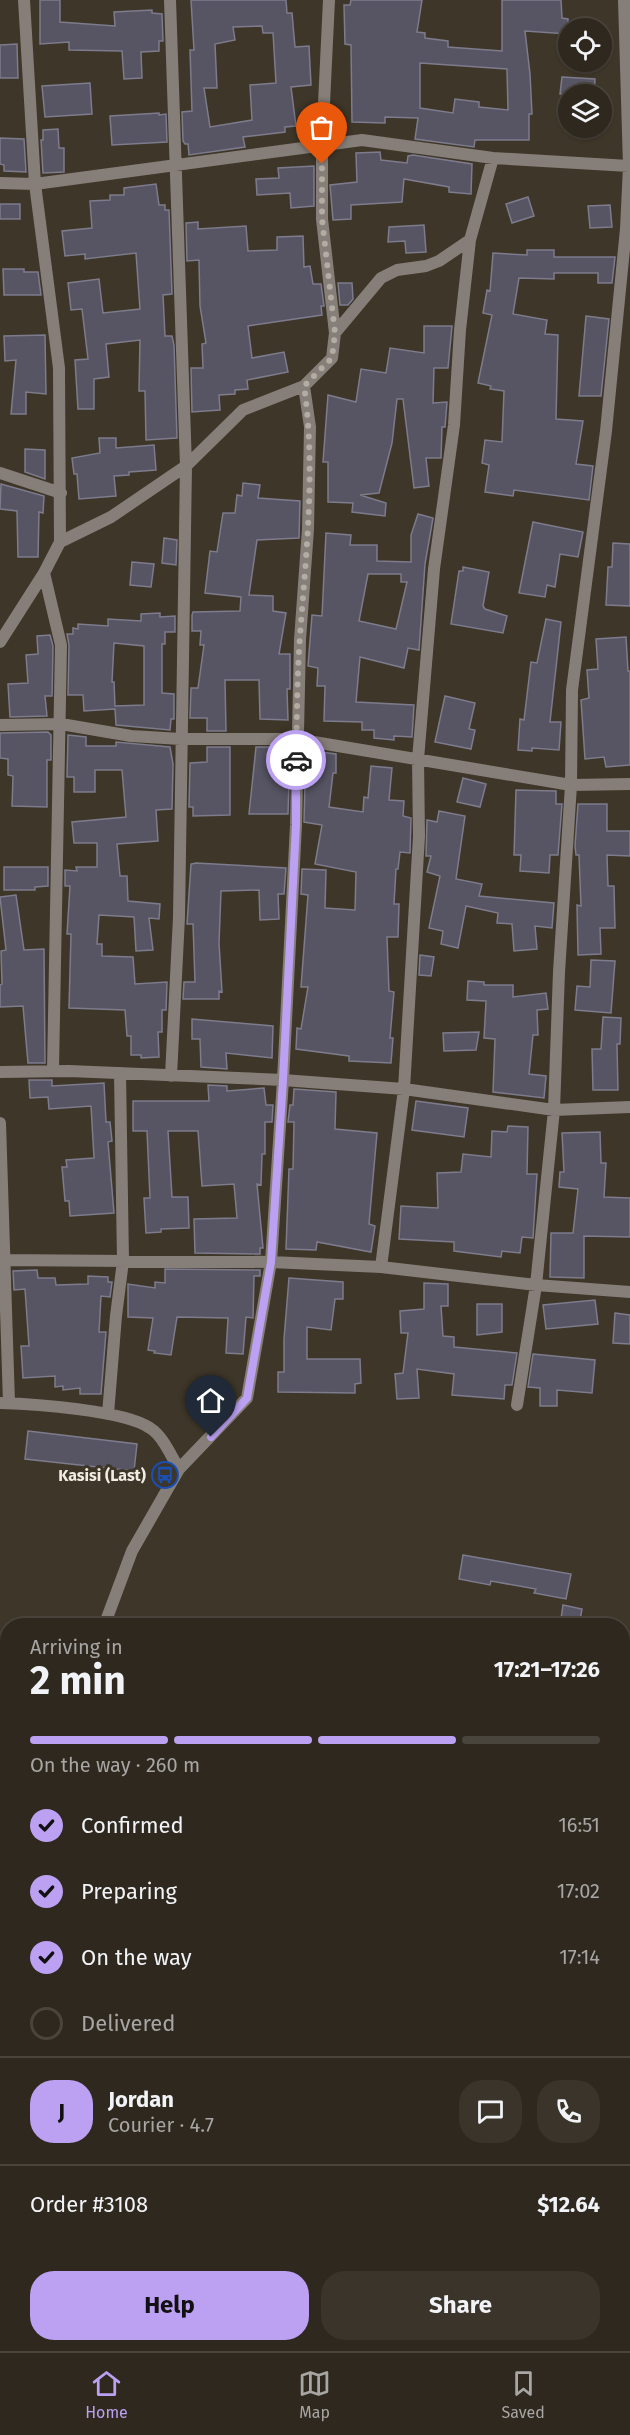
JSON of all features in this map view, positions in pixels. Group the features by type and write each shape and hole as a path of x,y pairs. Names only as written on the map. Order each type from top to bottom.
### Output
{"street":[{"path":"0,642 44,573 60,542 59,368 35,184 24,0"},
{"path":"170,0 186,466 179,917 171,1076"},
{"path":"60,542 111,517 186,466 243,410 304,386 332,358 335,333 322,219 322,145 329,0"},
{"path":"517,1405 536,1285 554,1110 559,972 571,785 572,690 606,431 626,229 629,166 624,0"},
{"path":"0,183 35,184 371,140 493,158 629,166"},
{"path":"381,1267 404,1089 419,836 418,759 434,569 454,425 460,330 470,240 493,158"},
{"path":"335,333 381,278 389,273 439,261 470,240"},
{"path":"107,1618 132,1551 179,1469 247,1398 271,1262 296,825 296,739 300,640 308,529 310,427 304,386"},
{"path":"0,472 61,493"},
{"path":"44,573 60,639 61,724 53,1070"},
{"path":"0,725 61,724 125,735 181,739 296,739 571,785 630,784"},
{"path":"0,1072 53,1070 283,1080 404,1089 554,1110 630,1107"},
{"path":"108,1414 123,1261 120,1073"},
{"path":"0,1123 4,1403 108,1414 150,1427 157,1433 179,1469"},
{"path":"3,1260 271,1262 381,1267 536,1285 630,1292"}],"building":[{"path":"40,0 60,0 60,22 115,26 114,12 152,10 152,13 162,14 163,41 159,41 159,51 141,52 142,78 124,79 122,51 69,50 69,42 40,44"},
{"path":"191,0 286,0 287,13 292,13 295,47 309,46 311,85 291,87 296,126 285,127 285,132 243,137 245,147 189,155 188,144 183,141 182,112 192,111 190,50 194,50","holes":["262,26 263,33 273,33 276,83 250,85 252,120 210,127 204,88 217,88 215,44 235,40 233,27"]},
{"path":"351,0 422,0 417,32 425,33 425,38 448,41 448,47 502,51 502,0 561,0 562,18 558,18 558,33 525,31 532,114 529,114 529,140 475,140 474,147 415,139 418,118 385,117 385,123 352,122 351,45 345,44 344,5 350,5","holes":["420,63 507,69 508,110 479,107 479,102 455,99 453,113 420,108"]},
{"path":"17,44 18,78 0,78 0,45"},
{"path":"562,77 595,79 595,84 561,84"},
{"path":"90,83 92,114 45,117 42,86"},
{"path":"159,113 159,115 166,114 167,142 112,145 110,116"},
{"path":"58,129 59,148 64,148 64,172 43,173 41,140 43,140 43,130"},
{"path":"0,138 24,139 26,172 4,171 4,165 0,164"},
{"path":"380,152 381,160 407,163 408,156 413,155 472,164 471,194 449,192 449,187 404,179 402,202 351,205 351,219 333,220 330,185 357,182 356,153"},
{"path":"314,166 314,206 291,208 290,193 257,195 256,179 279,178 278,168"},
{"path":"156,184 159,205 165,205 165,210 169,210 172,294 163,295 165,336 172,336 174,345 177,438 146,440 145,391 139,391 140,340 106,344 109,377 94,379 94,409 78,409 75,360 88,359 82,309 71,310 68,283 99,279 103,313 140,309 136,253 85,259 85,254 65,256 62,231 92,228 90,201 110,200 110,195 124,195 124,188"},
{"path":"528,197 534,216 512,223 506,204"},
{"path":"0,204 20,204 20,219 0,219"},
{"path":"610,205 612,227 590,228 588,206"},
{"path":"198,222 198,229 246,226 248,251 277,250 277,237 303,236 304,267 310,266 313,284 321,284 324,306 321,306 322,315 248,326 252,358 284,352 288,372 247,380 248,389 235,390 235,394 219,395 220,410 192,412 191,368 203,368 202,344 206,343 200,306 199,260 187,261 186,223"},
{"path":"424,225 426,252 406,253 405,241 388,242 389,227"},
{"path":"527,250 554,250 554,257 615,257 612,283 598,283 598,273 554,273 554,279 519,278 513,314 547,320 545,334 558,335 556,419 583,421 576,464 593,466 589,500 514,490 513,496 485,492 489,465 482,463 485,440 502,442 504,391 490,389 491,386 478,383 492,315 483,313 487,290 490,291 493,253 527,255"},
{"path":"3,269 38,272 41,295 4,295"},
{"path":"338,283 352,283 353,299 348,305 340,305"},
{"path":"586,316 609,319 601,396 579,396"},
{"path":"424,326 452,326 448,368 434,368 433,403 447,402 445,427 442,427 441,458 426,458 429,486 414,488 403,399 397,399 392,443 379,493 360,495 386,503 385,516 352,512 353,503 328,502 328,462 323,462 328,395 356,402 361,369 386,373 390,348 424,353"},
{"path":"45,335 46,394 26,392 26,414 11,414 16,360 5,361 4,336"},
{"path":"99,438 116,438 116,448 154,445 156,470 129,472 129,475 114,476 116,496 79,499 77,474 74,474 72,458 100,453"},
{"path":"25,449 45,450 45,479 25,472"},
{"path":"243,483 260,485 258,498 300,501 299,538 257,540 249,595 273,596 273,611 286,613 279,654 290,654 290,689 287,689 288,720 260,719 259,680 225,680 226,731 207,731 207,718 190,718 191,688 198,688 204,645 200,645 201,631 192,631 192,615 193,612 240,611 241,597 205,593 210,551 217,552 223,513 235,513 237,495 242,496"},
{"path":"1,484 44,496 43,513 39,512 38,557 18,557 17,511 0,509"},
{"path":"418,514 433,518 425,564 419,650 408,648 404,668 360,657 356,702 414,705 412,737 394,736 394,740 374,738 374,730 362,730 362,722 324,721 325,686 317,686 318,668 308,666 312,615 322,616 326,533 351,535 350,545 377,545 377,561 411,562 411,535","holes":["368,574 401,574 401,582 407,582 396,629 359,621"]},
{"path":"533,522 583,532 578,557 560,554 555,587 547,585 545,597 519,593"},
{"path":"164,538 177,540 176,565 162,563"},
{"path":"613,543 630,544 630,606 606,605 608,567 612,567"},
{"path":"132,562 154,564 151,587 130,585"},
{"path":"463,567 489,572 483,606 485,609 507,616 503,633 451,624 459,571 463,571"},
{"path":"160,613 160,617 175,616 175,632 165,632 165,644 162,644 162,693 174,694 174,719 171,719 170,730 116,725 115,709 84,711 83,695 68,695 69,645 67,634 73,634 73,628 78,629 78,624 108,626 108,619 141,621 141,614","holes":["114,643 144,646 144,705 115,706 114,682 112,682"]},
{"path":"546,619 561,622 550,722 561,722 559,750 532,748 532,751 518,750 520,719 524,720 531,662 537,663"},
{"path":"50,635 53,646 52,696 45,696 47,716 10,717 8,684 28,683 26,655 38,654 37,636"},
{"path":"626,637 628,671 630,671 630,765 606,767 604,757 585,759 581,700 589,698 587,670 598,669 596,639"},
{"path":"445,696 475,703 469,729 475,730 471,749 435,742"},
{"path":"48,732 51,735 51,760 47,760 47,807 12,806 13,776 8,775 8,759 0,758 0,733"},
{"path":"68,735 86,737 86,746 116,746 116,742 170,747 173,764 172,809 156,810 158,841 117,844 120,876 127,876 128,901 160,904 159,919 149,918 153,950 136,951 134,917 99,915 97,944 102,944 102,956 133,957 135,984 167,982 166,1010 162,1010 162,1032 158,1032 159,1057 141,1058 141,1055 131,1055 131,1036 127,1036 125,1010 69,1008 71,934 67,934 70,886 65,886 65,870 77,871 76,867 97,867 97,843 74,843 72,822 126,817 122,770 95,770 95,792 74,792 74,777 67,777"},
{"path":"207,747 230,747 230,815 193,816 193,807 189,807 190,763 207,762"},
{"path":"256,747 279,747 276,782 289,783 288,814 249,814"},
{"path":"312,751 336,754 336,773 333,773 329,807 363,812 364,797 368,798 371,766 392,768 389,800 404,801 403,816 411,818 410,853 400,852 398,869 396,869 394,904 399,904 398,937 387,937 389,991 394,992 390,1038 393,1038 391,1063 349,1061 349,1056 296,1049 297,1028 301,1029 308,987 301,987 308,895 301,894 302,869 326,870 325,908 355,910 356,872 315,864 322,825 304,822 305,784 310,784"},
{"path":"463,778 486,784 480,807 457,802"},
{"path":"516,790 556,791 556,804 562,804 558,855 550,855 549,873 520,871 521,855 514,855"},
{"path":"578,804 607,804 607,831 630,831 630,856 607,855 608,886 614,886 615,928 600,928 601,954 578,955 577,905 581,906 579,855 576,855 575,846"},
{"path":"439,811 465,816 456,879 482,884 479,896 554,903 552,928 535,926 537,949 514,951 512,924 497,923 498,913 466,906 458,948 441,944 443,931 429,928 440,876 427,872 431,856 426,856 427,820 437,822"},
{"path":"191,864 286,868 284,894 278,894 279,919 260,920 259,890 221,891 219,943 222,992 219,991 219,999 183,999 184,982 195,982 193,924 187,924"},
{"path":"4,867 48,867 48,886 35,887 35,890 4,890"},
{"path":"16,895 24,950 44,949 45,1063 28,1063 23,1006 0,1007 1,951 6,950 0,897"},
{"path":"420,955 434,957 431,976 419,975"},
{"path":"591,960 615,961 611,1013 575,1010 577,986 590,987"},
{"path":"468,981 484,982 484,985 513,985 513,997 546,993 548,1009 537,1010 538,1035 533,1035 529,1074 546,1076 544,1098 493,1092 495,1039 484,1038 486,1001 467,1000"},
{"path":"603,1017 621,1018 620,1044 617,1044 618,1090 593,1090 592,1049 601,1049"},
{"path":"192,1019 273,1026 272,1058 226,1053 227,1069 201,1067 200,1039 192,1039"},
{"path":"479,1032 476,1050 444,1051 443,1033"},
{"path":"29,1080 52,1080 52,1086 104,1083 106,1122 110,1122 112,1141 108,1142 114,1213 70,1216 69,1201 65,1201 62,1167 67,1167 66,1160 94,1158 91,1106 49,1109 48,1097 30,1098"},
{"path":"208,1085 227,1086 227,1091 264,1088 266,1105 273,1105 272,1122 265,1122 265,1154 262,1154 261,1185 257,1184 263,1248 260,1248 260,1254 195,1253 194,1219 237,1218 234,1184 202,1186 198,1131 168,1131 172,1197 188,1197 189,1228 161,1229 161,1232 146,1233 144,1198 150,1198 147,1131 133,1131 133,1101 209,1101"},
{"path":"294,1089 336,1092 335,1129 377,1133 369,1224 375,1226 371,1252 317,1242 316,1250 286,1249 289,1169 293,1169 294,1122 288,1122 290,1105 293,1105"},
{"path":"416,1101 468,1108 464,1137 412,1130"},
{"path":"508,1126 528,1127 527,1174 537,1174 533,1238 522,1237 520,1253 502,1251 501,1257 454,1251 454,1242 399,1239 401,1206 438,1208 437,1173 461,1172 463,1154 491,1157 492,1131 507,1132"},
{"path":"600,1132 601,1163 606,1163 604,1197 630,1198 630,1237 584,1236 584,1278 550,1277 551,1233 573,1233 578,1189 559,1187 560,1172 564,1172 562,1133"},
{"path":"165,1269 260,1270 260,1276 254,1276 253,1318 246,1317 243,1354 226,1353 228,1318 177,1317 171,1355 148,1350 153,1318 128,1317 128,1284 155,1288 155,1282 165,1283"},
{"path":"37,1270 38,1278 55,1278 56,1285 88,1284 88,1276 108,1277 108,1282 112,1282 110,1297 101,1296 99,1332 106,1332 101,1394 80,1394 80,1388 63,1390 63,1386 55,1387 55,1376 23,1378 21,1346 29,1346 25,1289 14,1290 13,1271"},
{"path":"289,1278 343,1282 343,1299 335,1299 331,1330 307,1327 307,1359 360,1359 361,1383 355,1384 355,1393 278,1392 278,1372 284,1372"},
{"path":"424,1283 448,1284 448,1306 441,1306 443,1336 454,1337 454,1347 517,1353 512,1385 505,1385 504,1399 452,1395 454,1374 417,1369 419,1398 397,1399 395,1374 403,1373 408,1333 401,1333 400,1311 424,1309"},
{"path":"595,1300 598,1324 546,1329 543,1305"},
{"path":"477,1304 502,1304 502,1332 477,1335"},
{"path":"615,1313 630,1315 630,1344 613,1343"},
{"path":"533,1354 595,1360 592,1393 557,1390 557,1406 540,1406 540,1388 528,1387"},
{"path":"28,1431 137,1444 134,1471 25,1459"},
{"path":"463,1555 571,1574 566,1599 534,1593 536,1589 491,1581 490,1585 459,1579"},
{"path":"563,1605 582,1609 580,1618 561,1618"}],"way so far":[{"path":"296,760 300,640 308,529 310,427 304,386 332,358 335,333 322,219 322,164"}],"place":[{"name":"Kasisi (Last)","path":"165,1475"}],"route":[{"path":"211,1437 247,1398 271,1262 296,825 296,760"}]}
